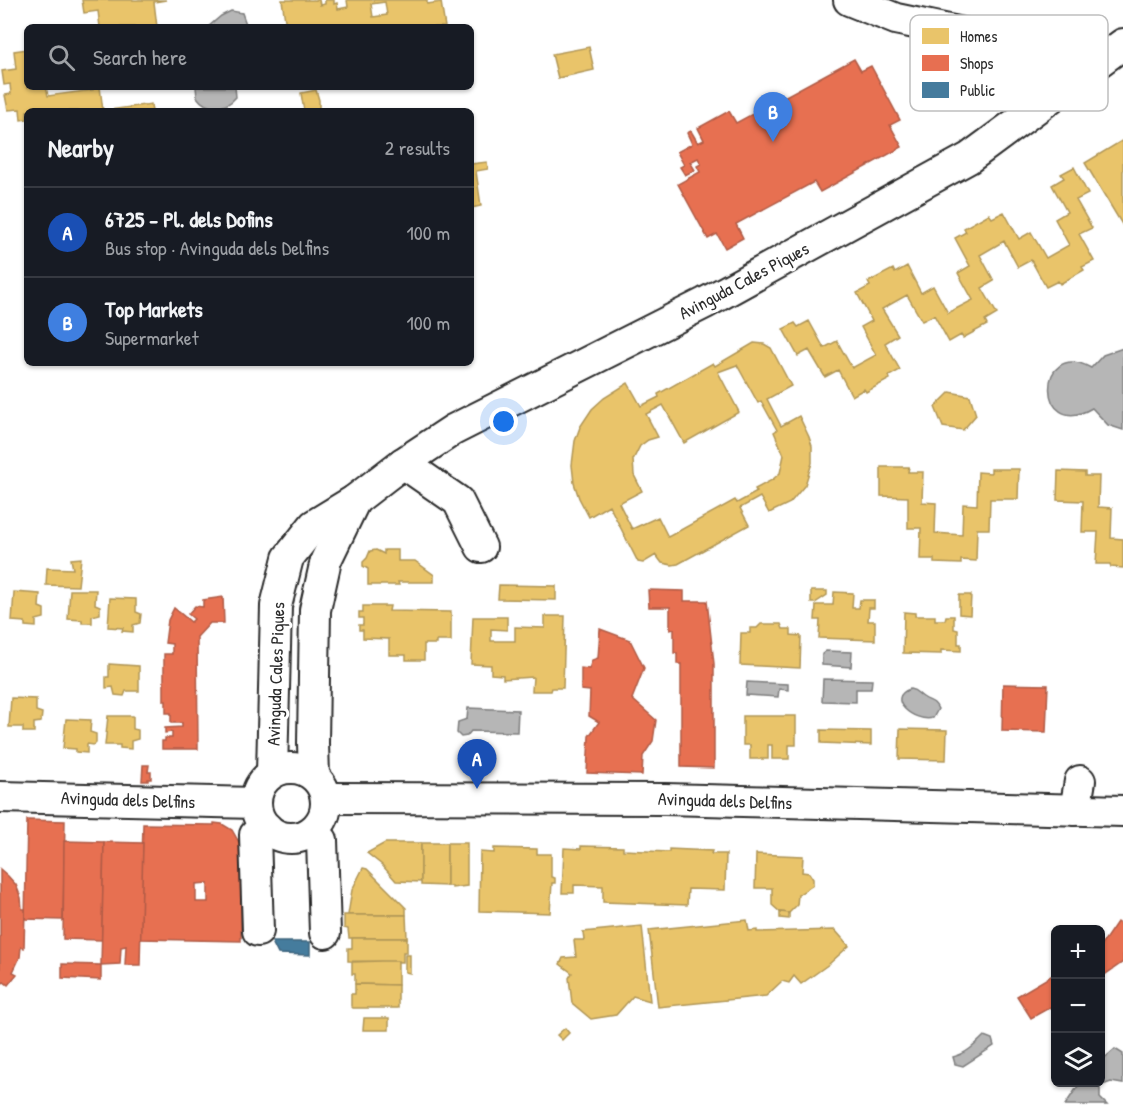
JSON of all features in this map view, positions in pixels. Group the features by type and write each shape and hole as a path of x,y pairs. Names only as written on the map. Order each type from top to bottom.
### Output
{"street":[{"path":"849,0 896,19 910,22"},
{"name":"Avinguda Cales Piques","path":"1108,55 1123,44"},
{"name":"Avinguda Cales Piques","path":"272,773 276,606 288,558 314,525 355,500 403,463 453,430 705,303 969,158 1031,111"},
{"path":"403,463 458,501 481,547"},
{"name":"Avinguda Cales Piques","path":"321,787 313,743 315,610 326,560 355,500"},
{"path":"258,931 255,835 261,816 258,790 272,773 292,768 304,770 321,787 324,818 313,831 304,836 288,839 276,835 261,816"},
{"name":"Avinguda dels Delfins","path":"321,787 665,799 1078,796 1123,811"},
{"name":"Avinguda dels Delfins","path":"0,797 261,816"},
{"path":"313,831 322,840 325,933"}],"shaded area":[{"path":"231,11 242,13 246,24 212,24"},
{"path":"196,90 235,90 236,97 227,104 211,107 197,97"},
{"path":"1123,348 1123,430 1108,425 1092,408 1074,414 1060,411 1052,402 1050,389 1052,376 1060,366 1073,362 1091,368 1103,355"},
{"path":"826,651 852,652 851,667 822,665 822,654"},
{"path":"823,679 872,680 871,689 856,689 856,702 822,701"},
{"path":"747,682 788,684 788,690 779,689 778,697 746,695"},
{"path":"910,689 935,704 938,709 933,718 918,717 905,709 900,698"},
{"path":"468,708 518,710 517,732 471,731 467,736 461,737 457,733 458,722 467,719"},
{"path":"984,1036 992,1039 994,1046 963,1066 955,1064 953,1057 974,1046"},
{"path":"1115,1049 1123,1054 1123,1084 1111,1082 1105,1084 1105,1058"},
{"path":"1077,1087 1097,1087 1100,1089 1100,1098 1107,1105 1065,1105"}],"building: Homes":[{"path":"82,0 166,0 154,2 157,24 100,24 98,11 84,13"},
{"path":"282,0 319,0 320,5 325,4 325,0 334,0 338,9 348,7 347,0 427,0 427,4 441,2 445,24 286,24","holes":["385,2 387,15 373,17 371,4"]},
{"path":"589,47 594,70 558,78 552,54"},
{"path":"24,49 24,90 47,90 48,96 100,90 103,108 24,108 24,120 21,120 20,109 8,110 5,95 11,94 10,84 4,85 2,71 16,69 14,51"},
{"path":"316,90 319,108 304,108 301,93"},
{"path":"151,104 152,108 124,108"},
{"path":"1123,140 1123,226 1085,163"},
{"path":"487,162 488,169 476,171 481,206 474,207 474,164"},
{"path":"1074,167 1088,194 1076,200 1092,228 1079,234 1094,261 1082,267 1084,270 1060,284 1058,281 1046,287 1031,260 1018,267 1004,241 980,255 994,281 982,288 997,314 985,321 987,325 963,338 961,335 949,342 934,315 922,321 907,295 882,309 898,335 885,343 900,370 889,376 890,379 866,392 864,389 852,396 838,370 825,377 809,350 798,356 783,329 795,323 798,327 809,321 824,348 837,341 852,368 876,355 861,327 872,321 857,293 870,286 868,282 893,269 895,273 907,266 921,293 933,286 948,313 973,300 958,273 970,266 955,238 966,232 964,228 989,214 992,218 1004,212 1019,239 1031,232 1046,258 1069,245 1055,219 1067,212 1052,185 1064,178 1061,174"},
{"path":"754,343 764,344 771,348 791,386 767,399 781,426 799,416 812,446 812,463 805,485 790,503 769,513 760,497 740,508 749,525 678,564 662,563 656,555 643,563 638,562 609,505 589,517 579,498 572,465 575,441 580,427 592,409 604,398 628,383 641,406 713,363 715,366","holes":["737,365 758,403 761,401 777,430 774,432 784,455 780,473 755,489 757,492 737,503 735,500 668,537 658,517 632,529 619,503 642,491 634,475 633,460 640,446 658,437 646,414 663,405 684,443 739,412 718,372"]},
{"path":"950,392 970,396 976,415 963,430 943,427 935,407"},
{"path":"881,467 909,467 908,472 923,472 922,502 936,503 935,533 962,535 963,504 977,505 978,472 991,473 991,469 1019,469 1018,499 990,499 989,529 977,529 976,561 961,560 961,564 934,563 934,559 920,559 921,528 908,528 908,497 881,496"},
{"path":"1058,471 1085,472 1085,476 1099,476 1098,507 1112,508 1111,538 1123,539 1123,568 1111,567 1110,564 1096,564 1098,532 1082,532 1083,501 1057,500"},
{"path":"376,550 384,554 384,550 398,550 398,561 415,561 434,575 434,582 368,585 368,569 363,566 363,562 370,551"},
{"path":"81,558 78,586 46,585 47,568 73,569 71,559"},
{"path":"499,585 556,586 556,600 498,599"},
{"path":"70,590 96,590 95,604 100,606 100,614 92,616 92,623 68,619"},
{"path":"811,591 827,591 827,595 811,603"},
{"path":"14,592 40,594 39,607 44,609 44,618 36,620 36,627 25,626 25,622 12,621"},
{"path":"834,592 853,593 852,608 859,608 860,600 874,600 874,608 869,608 868,621 875,621 875,640 819,638 820,620 815,620 816,605 833,605"},
{"path":"959,595 971,595 970,615 959,614"},
{"path":"110,598 136,599 136,612 141,614 140,623 133,625 133,632 122,631 123,628 108,627"},
{"path":"363,606 390,606 389,611 451,612 451,641 424,644 424,660 406,660 406,655 389,655 389,639 363,638 363,630 359,630 359,625 363,625 363,618 359,618 359,612 363,612"},
{"path":"904,612 915,613 915,616 935,616 935,620 945,620 946,616 954,616 954,629 958,630 958,644 961,644 961,651 941,650 941,654 903,653"},
{"path":"545,616 565,616 563,688 552,688 551,691 532,691 533,677 503,679 503,675 491,674 491,665 471,664 473,617 507,617 507,630 491,629 491,641 515,641 515,627 545,628"},
{"path":"761,624 781,624 783,629 791,629 791,635 801,636 800,668 740,665 741,633 750,633 750,628 757,628"},
{"path":"109,664 139,666 139,691 126,691 124,696 115,695 113,687 106,688"},
{"path":"11,698 36,699 36,711 42,713 41,722 34,723 34,732 23,732 23,727 9,727"},
{"path":"108,716 133,716 133,729 138,730 138,739 131,741 131,749 120,748 120,745 105,745"},
{"path":"743,716 796,716 796,745 789,745 789,759 772,759 772,745 768,745 768,759 750,759 750,745 743,745"},
{"path":"66,719 91,720 90,732 96,734 96,743 87,744 87,753 63,748"},
{"path":"900,729 947,730 946,760 899,759"},
{"path":"821,730 871,731 871,745 821,743"},
{"path":"385,843 421,843 421,882 396,881 367,853"},
{"path":"421,843 447,843 447,886 421,885"},
{"path":"447,843 467,843 467,886 452,888 452,886 447,886"},
{"path":"581,846 623,847 623,850 669,852 669,849 712,851 711,854 726,854 725,890 688,889 687,905 603,902 603,886 574,885 574,893 562,893 564,848 581,849"},
{"path":"494,848 537,849 537,854 551,854 551,877 555,878 555,883 552,883 550,913 479,911 480,852 494,853"},
{"path":"756,854 803,856 802,872 809,873 813,879 813,885 798,895 797,905 789,913 780,912 772,905 772,888 755,888"},
{"path":"363,868 367,869 406,908 406,915 348,915 352,890"},
{"path":"780,912 789,913 789,919 780,918"},
{"path":"344,915 406,915 407,938 349,938 348,929 344,928"},
{"path":"747,920 749,931 757,930 757,932 835,930 849,946 801,984 794,976 789,983 782,981 766,996 658,1007 649,930"},
{"path":"642,926 650,1001 633,996 616,1015 591,1019 572,1003 569,978 572,973 560,964 563,958 576,957 574,940 584,940 583,932"},
{"path":"352,938 407,938 407,952 403,952 403,962 348,961 348,948 352,948"},
{"path":"405,955 410,955 410,973 405,972"},
{"path":"398,961 398,985 355,984 352,962"},
{"path":"355,984 398,985 398,1008 353,1008 351,994 355,994"},
{"path":"364,1018 389,1018 389,1030 363,1030"},
{"path":"565,1028 569,1033 562,1040 557,1035"}],"building: Shops":[{"path":"854,59 861,71 871,66 900,120 890,125 902,147 820,192 814,182 736,224 743,238 725,248 717,234 708,239 678,184 700,172 697,166 701,164 698,158 690,162 695,170 685,175 680,167 684,165 677,152 692,144 687,133 691,131 698,143 704,140 698,128 729,111 736,123"},
{"path":"648,590 684,591 684,601 707,601 714,664 714,768 681,767 681,664 677,664 677,653 674,653 674,629 670,630 670,607 649,607"},
{"path":"223,597 224,623 210,623 197,637 198,749 162,749 162,741 165,741 165,738 172,738 172,732 165,733 165,728 182,727 182,723 171,723 171,713 166,713 166,701 164,701 164,654 172,654 172,644 165,643 168,620 174,608 191,622 194,619 188,614 195,606 203,607 203,600"},
{"path":"600,629 630,640 644,668 632,699 656,720 653,741 643,756 642,775 587,773 589,736 599,722 589,716 590,691 581,690 581,668 589,669 592,660 598,658"},
{"path":"1003,684 1048,685 1046,732 1002,731"},
{"path":"143,765 149,765 148,772 151,772 151,779 148,781 142,781"},
{"path":"27,820 65,821 63,920 25,919"},
{"path":"214,823 222,824 232,830 241,846 241,941 140,939 143,824 214,825","holes":["208,883 208,902 196,902 196,884"]},
{"path":"64,841 104,842 102,940 63,939"},
{"path":"104,842 143,843 140,965 125,965 126,946 121,947 120,964 101,965"},
{"path":"0,869 16,885 22,909 25,909 24,948 21,947 20,957 13,972 17,974 8,985 4,982 0,985"},
{"path":"1117,922 1123,926 1123,962 1105,975 1105,940"},
{"path":"62,964 101,965 101,980 62,978"},
{"path":"1051,976 1051,1007 1031,1018 1017,996"}],"building: Public":[{"path":"272,942 310,942 310,955 278,954"}],"place":[{"name":"Top Markets","path":"773,142"},
{"name":"6725 - Pl. dels Dofins","path":"477,789"}]}
